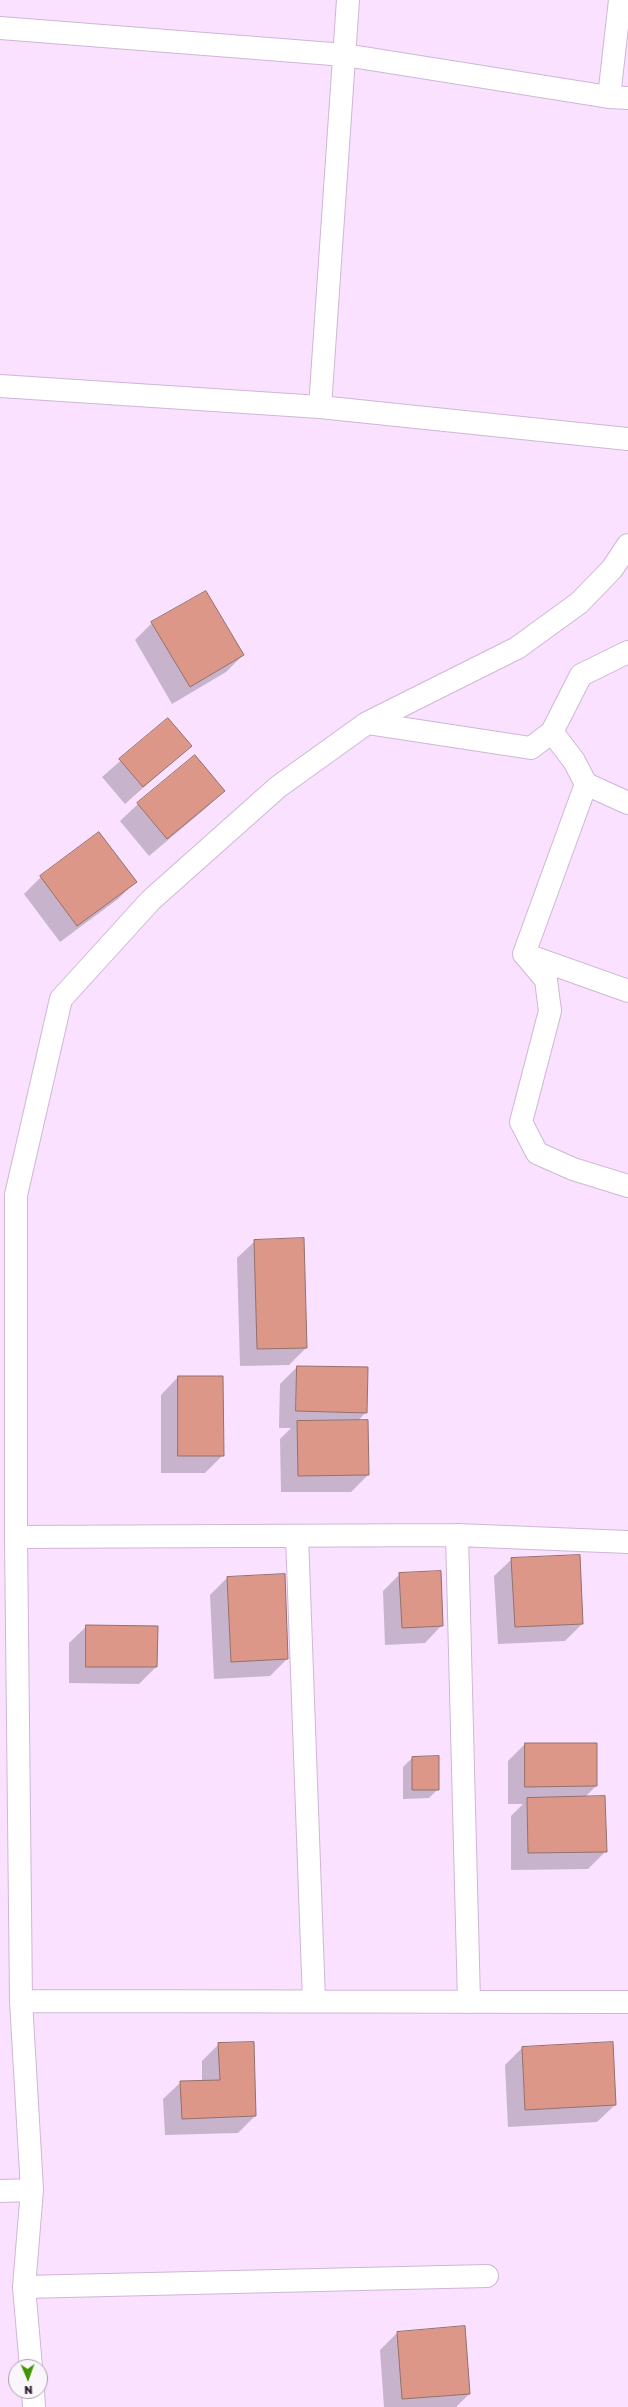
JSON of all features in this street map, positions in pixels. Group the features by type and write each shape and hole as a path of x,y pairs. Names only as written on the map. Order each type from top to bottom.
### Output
{"street":[{"path":"320,407 348,0"},
{"path":"0,28 345,55 619,98 620,0"},
{"path":"0,386 320,407 628,439"},
{"path":"30,2359 24,2287 32,2190 21,2001 16,1537 8,1194 61,999 151,900 278,787 367,723 517,648 579,603 612,569 628,545"},
{"path":"367,723 531,748 552,732 581,675 628,652"},
{"path":"552,732 574,761 586,784 628,803"},
{"path":"524,954 586,784"},
{"path":"524,954 628,991"},
{"path":"524,954 546,980 550,1011 521,1122 537,1153 573,1169 628,1186"},
{"path":"16,1537 457,1535 628,1542"},
{"path":"457,1535 469,2002"},
{"path":"298,1536 314,2001"},
{"path":"21,2001 628,2002"},
{"path":"0,2191 32,2190"},
{"path":"24,2287 487,2276"}],"building":[{"path":"206,591 244,655 190,687 151,622"},
{"path":"168,718 192,746 143,787 119,759"},
{"path":"195,755 225,791 167,839 137,803"},
{"path":"99,832 137,882 77,926 40,876"},
{"path":"304,1238 307,1348 257,1349 254,1240"},
{"path":"297,1366 368,1367 367,1413 296,1411"},
{"path":"178,1376 223,1376 224,1456 178,1456"},
{"path":"368,1420 369,1475 298,1476 297,1421"},
{"path":"580,1555 583,1624 515,1627 511,1558"},
{"path":"441,1571 443,1626 402,1628 399,1573"},
{"path":"285,1574 288,1659 231,1662 227,1577"},
{"path":"86,1625 158,1626 157,1667 86,1667"},
{"path":"525,1743 597,1743 597,1786 525,1787"},
{"path":"439,1756 439,1790 412,1790 412,1757"},
{"path":"605,1796 607,1852 528,1853 527,1798"},
{"path":"254,2042 256,2116 182,2119 180,2081 220,2080 218,2043"},
{"path":"613,2042 616,2105 525,2110 522,2047"},
{"path":"465,2326 470,2394 402,2399 397,2332"}]}
